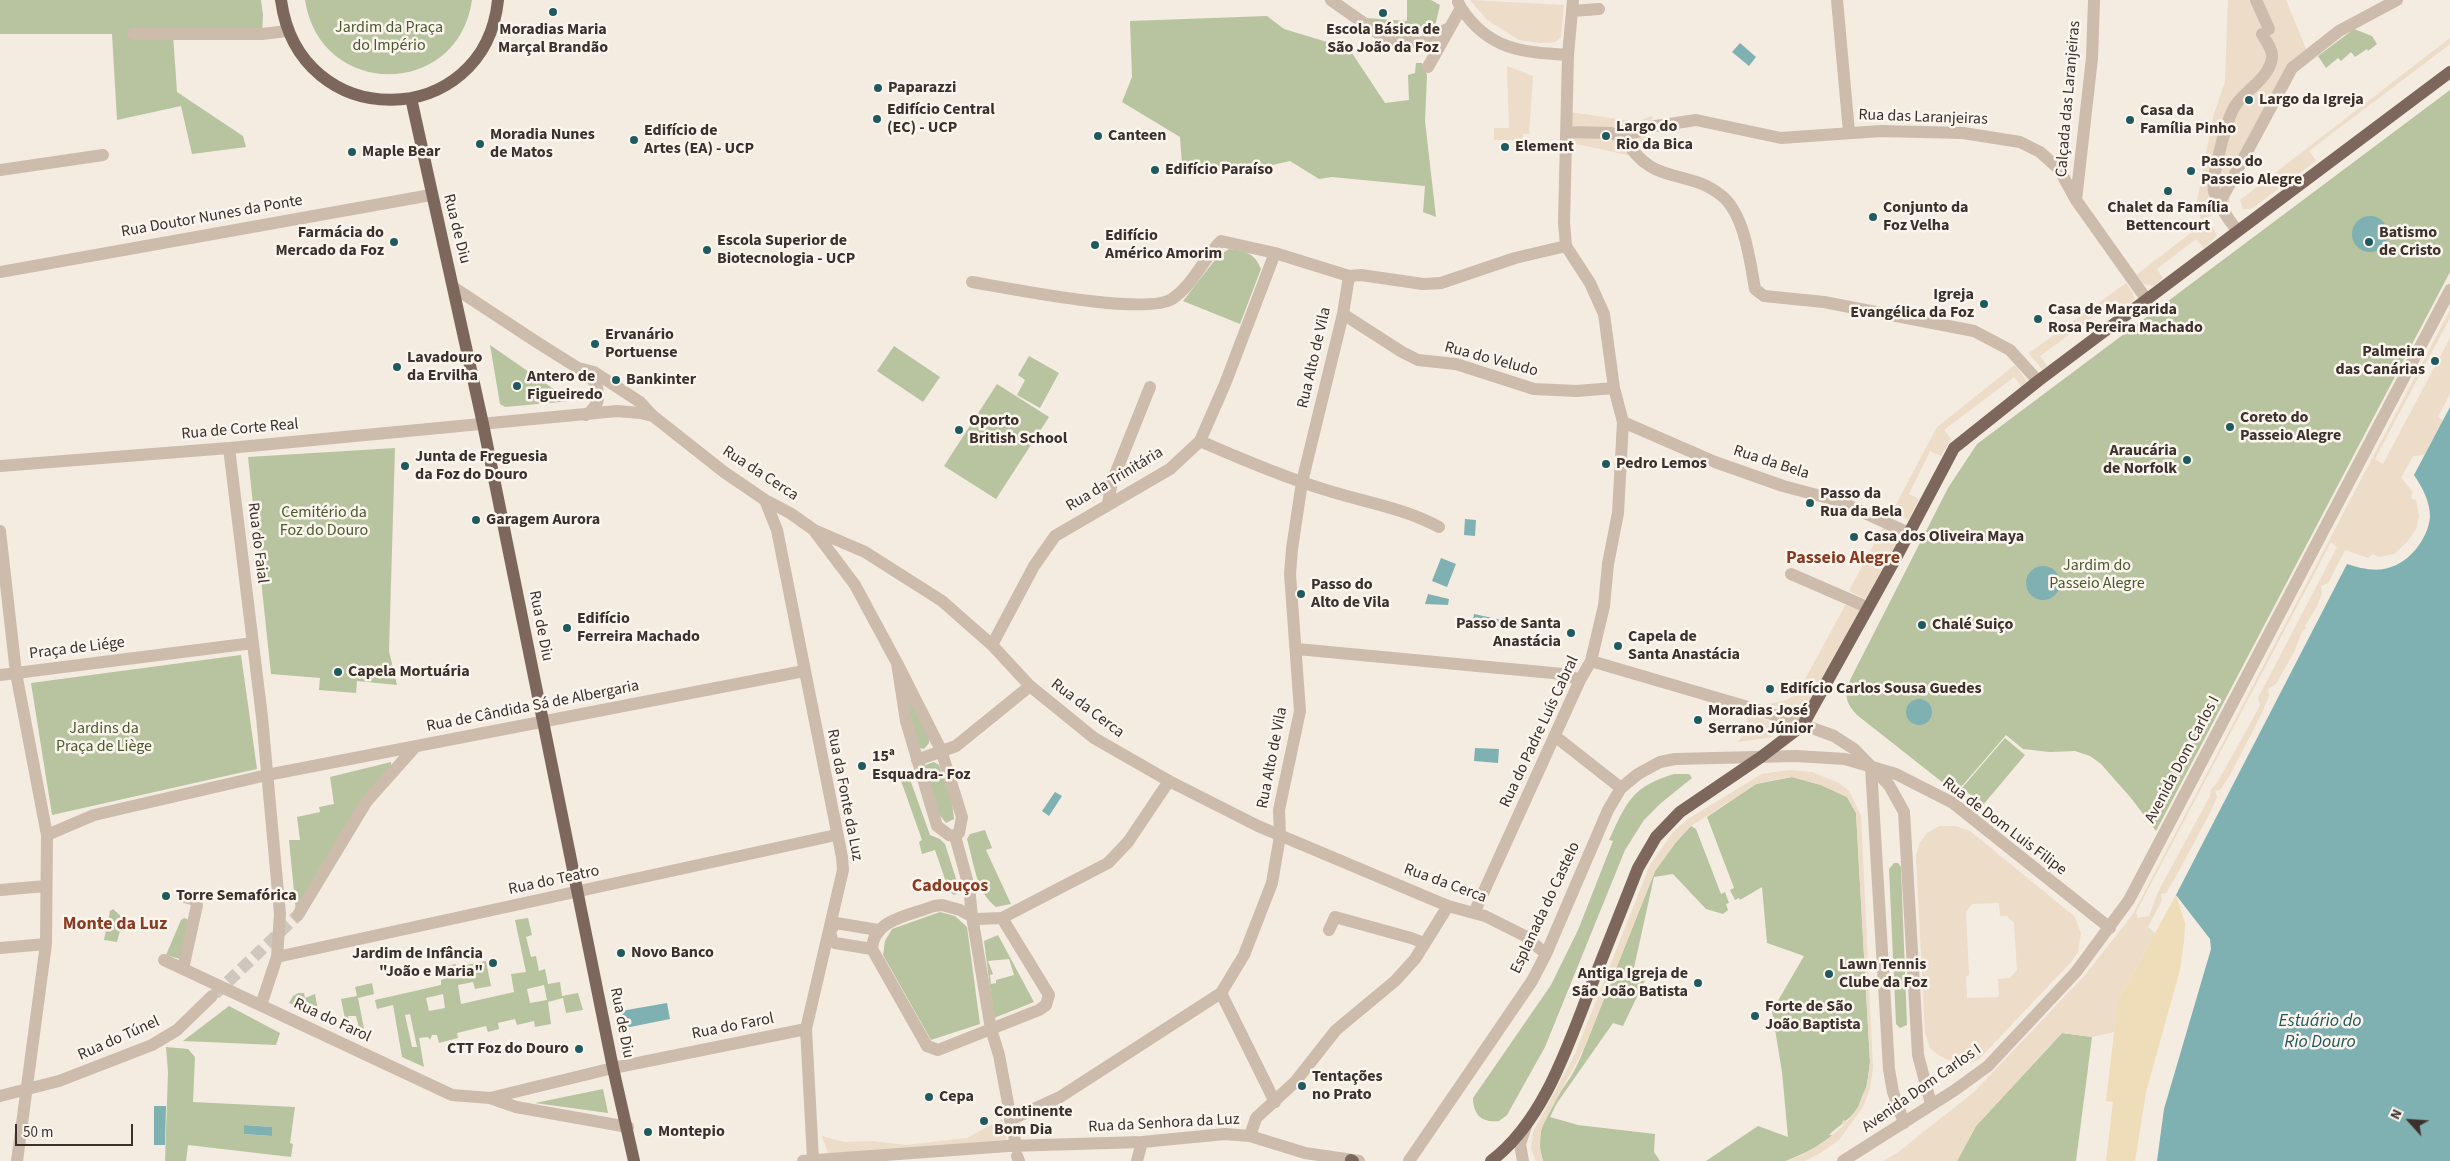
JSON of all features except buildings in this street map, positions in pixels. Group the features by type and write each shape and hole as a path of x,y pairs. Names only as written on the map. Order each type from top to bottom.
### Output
{"main road":[{"path":"281,0 287,31 299,54 308,64 338,87 361,97 377,100 411,98 446,85 473,61 491,31 498,0"},
{"path":"1490,1160 1517,1138 1528,1124 1568,1046 1638,868 1648,848 1665,826 1680,812 1803,725 1954,448 2038,381 2237,230 2450,72"},
{"name":"Rua de Diu","path":"411,98 483,424 613,1068 628,1127 634,1161"}],"street":[{"path":"1330,0 1392,43 1423,42 1447,29"},
{"path":"1837,0 1849,132"},
{"name":"Calçada das Laranjeiras","path":"2076,200 2092,58 2094,0"},
{"path":"2237,230 2219,204 2214,189 2225,128 2234,106 2260,80 2272,58 2256,0"},
{"path":"2219,204 2292,68 2339,31 2397,0"},
{"path":"1428,67 1459,4"},
{"path":"1459,4 1470,21 1501,45 1529,53 1568,55"},
{"path":"1572,6 1598,9"},
{"name":"Rua do Padre Luís Cabral","path":"1474,913 1556,737 1580,680 1591,661 1604,606 1608,564 1618,513 1624,422 1614,388 1604,314 1590,282 1566,246 1564,223 1566,132 1568,55 1572,6"},
{"path":"133,34 262,34 287,31"},
{"name":"Rua das Laranjeiras","path":"1624,137 1650,127 1688,120 1705,120 1781,138 1802,138 1849,132 1963,133 2020,142 2040,152 2059,169 2076,200 2147,300"},
{"path":"1566,132 1610,133 1624,137 1632,152 1649,167 1702,185 1722,196 1728,202 1740,225 1748,248 1755,289 1758,293 1764,296 1824,302 1974,331 2010,350 2038,381"},
{"path":"0,170 103,155"},
{"name":"Rua Doutor Nunes da Ponte","path":"0,272 431,195"},
{"path":"972,282 1070,299 1117,303 1158,303 1170,300 1181,292 1222,241 1275,253 1348,276 1361,275 1423,284 1440,283 1515,258 1566,246"},
{"name":"Rua da Trinitária","path":"992,645 1034,566 1055,536 1108,503 1170,469 1200,441 1225,384 1275,253"},
{"name":"Rua Alto de Vila","path":"1010,1120 1060,1097 1221,993 1244,955 1272,883 1280,836 1279,810 1300,711 1297,649 1290,574 1302,482 1343,314 1348,276"},
{"name":"Rua da Cerca","path":"453,287 578,368 594,372 640,402 653,416 724,472 765,500 790,512 814,530 865,552 942,601 992,645 1030,686 1094,738 1169,781 1280,836 1448,906 1485,916 1525,936 1546,954"},
{"name":"Avenida Dom Carlos I","path":"1843,1161 1904,1123 1988,1066 2076,972 2110,928 2129,900 2450,290"},
{"name":"Rua do Veludo","path":"1343,314 1418,360 1456,364 1534,389 1577,392 1614,388"},
{"path":"578,368 592,378 599,395 595,406 586,415"},
{"path":"1108,503 1112,482 1150,387"},
{"name":"Rua da Cerca","path":"586,415 628,411 653,416"},
{"name":"Rua de Corte Real","path":"0,466 228,448 586,415"},
{"name":"Rua da Bela","path":"1624,422 1715,462 1784,486 1836,500 1909,532"},
{"path":"1200,441 1302,482 1368,500 1424,519 1439,527"},
{"name":"Rua do Faial","path":"228,448 253,643"},
{"name":"Rua da Fonte da Luz","path":"765,500 777,530 843,870 806,1029 808,1160"},
{"path":"814,530 855,585 898,663 941,750 962,817 959,833 955,836"},
{"path":"0,531 16,673 0,675"},
{"path":"1791,574 1868,607"},
{"path":"253,643 280,914 277,957 261,1005"},
{"name":"Praça de Liége","path":"17,1161 46,944 47,835 16,673 253,643"},
{"path":"1297,649 1563,674 1580,680"},
{"name":"Esplanada do Castelo","path":"1591,661 1834,736 1854,749 1889,785 1904,812 1918,1054 1931,1104"},
{"path":"898,663 900,694 937,826 948,835 955,836"},
{"name":"Rua de Cândida Sá de Albergaria","path":"267,775 804,671"},
{"path":"917,760 956,746 1030,686"},
{"path":"1556,737 1621,788"},
{"path":"298,915 367,801 416,746"},
{"name":"Esplanada do Castelo","path":"1409,1161 1532,981 1546,954 1608,810 1621,788 1649,767 1675,758 1822,756 1845,759 1871,767"},
{"path":"1871,767 1889,1069 1893,1092 1904,1123"},
{"name":"Rua de Dom Luis Filipe","path":"1871,767 1896,774 1953,803 2110,928"},
{"path":"47,835 94,815 267,775"},
{"path":"1002,918 1049,995 1046,1005 1039,1010 952,1045 938,1050 932,1049 927,1046 872,949 878,930 883,925 934,906 950,907 982,919 1002,918 1108,863 1128,842 1169,781"},
{"name":"Rua do Teatro","path":"277,957 836,835"},
{"path":"955,836 969,886 972,916 991,1028 1017,1154"},
{"path":"0,890 46,886"},
{"path":"183,969 197,905 195,900 185,897"},
{"name":"Rua da Senhora da Luz","path":"808,1160 1017,1154 1225,1134 1250,1136 1256,1118 1295,1082 1336,1030 1395,981 1414,959 1448,906"},
{"path":"1329,930 1335,917 1424,943"},
{"path":"872,949 835,942 832,940 830,931 836,923 878,930"},
{"path":"0,948 46,944"},
{"name":"Rua do Farol","path":"164,960 452,1095 490,1098 516,1107 628,1127"},
{"path":"1221,993 1274,1102"},
{"name":"Rua do Túnel","path":"0,1096 87,1072 152,1045 177,1030 212,996"},
{"name":"Rua do Farol","path":"490,1098 613,1068 806,1029"},
{"path":"1523,1161 1520,1144 1528,1124"},
{"path":"1250,1136 1305,1153 1354,1161"},
{"path":"1137,1161 1142,1142"},
{"path":"1142,1142 1146,1161"}],"green space":[{"path":"0,0 261,0 263,15 262,34 173,35 177,92 243,136 246,147 192,154 181,106 117,120 112,34 0,34"},
{"name":"Jardim da Praça do Império","path":"305,0 472,0 461,32 442,56 417,70 389,74 361,70 335,56 316,32"},
{"path":"1407,0 1431,0 1440,5 1435,26 1410,38 1397,41 1366,18 1407,21"},
{"path":"1267,16 1284,29 1337,45 1352,53 1385,103 1409,100 1408,75 1415,73 1416,63 1422,63 1427,75 1425,121 1436,217 1423,212 1425,186 1332,177 1319,179 1290,161 1233,174 1182,164 1180,137 1122,102 1132,77 1130,21"},
{"path":"2354,29 2372,36 2377,44 2355,57 2351,52 2341,61 2338,58 2326,68 2318,56"},
{"name":"Jardim do Passeio Alegre","path":"2450,90 2450,272 2156,831 2131,798 2101,764 2090,756 2075,751 2050,752 2023,749 2006,735 1956,793 1857,715 1847,698 1847,689 1851,678 1948,488 1977,444"},
{"path":"1229,249 1249,254 1256,259 1261,269 1240,324 1183,301 1218,256"},
{"path":"490,345 571,401 505,407 500,404"},
{"path":"894,346 940,377 923,402 877,371"},
{"path":"1029,356 1059,373 1040,408 1017,395 1025,380 1018,375"},
{"path":"997,384 1049,417 996,499 944,466"},
{"name":"Cemitério da Foz do Douro","path":"395,448 389,651 397,685 357,681 356,693 319,690 320,678 271,674 248,457"},
{"name":"Jardins da Praça de Liège","path":"241,655 257,769 52,815 31,683"},
{"path":"906,689 929,738 929,743 924,749 916,747"},
{"path":"2005,738 2025,755 1983,805 1962,788"},
{"path":"391,762 391,773 296,912 289,840 300,840 297,817 320,812 319,807 334,804 330,777"},
{"path":"934,762 939,765 952,802 954,819 946,823 938,813 925,765"},
{"path":"907,771 930,835 940,839 945,844 959,888 958,893 954,895 949,891 935,850 922,854 919,842 922,840 899,775"},
{"path":"1674,774 1689,774 1692,778 1661,803 1644,820 1625,850 1545,1047 1507,1115 1499,1121 1483,1119 1475,1109 1473,1098 1551,985 1578,930 1613,841 1609,840 1621,815 1632,798 1648,784"},
{"name":"Lawn Tennis Clube da Foz","path":"1792,777 1821,785 1847,797 1856,813 1870,1062 1866,1090 1861,1103 1853,1114 1829,1135 1833,1135 1813,1149 1786,1161 1706,1161 1758,1126 1788,1137 1782,1072 1772,1011 1804,956 1767,943 1762,887 1740,900 1739,898 1735,900 1730,890 1734,888 1707,817 1756,784"},
{"path":"1691,826 1696,829 1721,894 1725,892 1729,903 1726,904 1728,910 1723,914 1706,909 1673,874 1654,877 1633,972 1646,978 1623,1026 1613,1023 1557,1103 1550,1117 1578,1125 1655,1134 1654,1152 1660,1161 1543,1161 1540,1137 1547,1115 1580,1059 1655,871 1676,842"},
{"path":"985,830 992,848 986,850 1011,904 996,907 989,901 980,885 967,839 970,834"},
{"path":"1894,863 1898,863 1901,867 1907,1025 1900,1028 1896,1024 1889,869"},
{"path":"113,909 123,918 125,927 120,931 117,942 104,940 110,911"},
{"path":"940,912 955,916 967,927 980,1024 931,1040 883,955 885,941 892,929"},
{"path":"184,918 189,920 180,959 166,955 181,920"},
{"path":"528,918 532,935 526,937 531,957 536,956 539,971 545,969 548,984 560,982 562,996 578,993 583,1010 566,1013 563,998 548,1002 551,1024 535,1027 534,1021 517,1025 515,1019 498,1023 499,1029 488,1032 486,1026 457,1033 458,1038 439,1043 437,1035 432,1035 430,1040 428,1037 419,1038 424,1067 402,1057 393,1005 377,1009 375,1000 441,985 441,980 448,977 446,966 456,964 456,967 486,961 491,986 475,989 473,982 458,985 461,1004 514,992 511,974 526,972 515,920","holes":["544,985 547,1000 530,1003 527,989","443,994 445,1008 429,1011 426,998","410,1014 417,1047 412,1047 405,1015"]},
{"path":"998,935 1034,1002 994,1018 984,941","holes":["1009,959 1014,975 996,980 996,983 991,984 990,975 993,974 988,961"]},
{"path":"372,983 374,994 358,998 366,1039 361,1036 356,1016 348,1016 352,1032 347,1029 341,999 357,996 355,987"},
{"path":"298,993 304,993 305,998 315,994 319,1016 289,1003 293,996"},
{"path":"229,1006 280,1033 276,1045 183,1041"},
{"path":"2062,1033 2092,1037 2076,1161 1957,1161 1976,1126"},
{"path":"166,1047 188,1049 195,1057 193,1102 295,1107 290,1143 293,1144 291,1157 188,1145 186,1161 165,1161 168,1072","holes":["244,1125 272,1127 272,1136 244,1134"]},
{"path":"603,1089 608,1113 535,1103"}],"sand":[{"path":"2176,895 2185,923 2180,970 2146,1092 2135,1161 2106,1161 2113,1102 2106,1101 2117,1008 2120,997"}],"shaded area":[{"path":"1470,0 1564,5 1561,37 1555,42 1539,43 1519,40 1487,20"},
{"name":"Largo da Igreja","path":"2228,0 2286,0 2310,59 2294,70 2229,197 2230,201 2202,222 2196,206 2213,117 2225,82"},
{"path":"2450,38 2450,44 2309,151 2316,161 2251,209 2243,209 2240,200"},
{"path":"1507,66 1533,76 1529,134 1523,134 1522,140 1494,140 1494,128 1509,128"},
{"name":"Largo do Rio da Bica","path":"1564,111 1636,122 1652,116 1652,130 1632,156 1563,141"},
{"path":"2208,220 2217,235 2204,248 2196,239 2157,269 2163,278 2154,286 2144,284 2136,275"},
{"path":"2126,283 2133,293 2134,300 2123,309 2116,300 2040,356 2047,366 2042,369 2029,353"},
{"path":"2450,310 2450,318 2375,459 2383,464 2450,338 2450,394 2438,417 2443,421 2424,455 2413,456 2401,478 2413,492 2412,499 2416,500 2419,517 2416,529 2407,542 2394,554 2379,557 2373,554 2368,558 2345,550 2328,583 2321,586 2322,593 2317,606 2302,632 2294,652 2276,684 2268,689 2269,696 2262,713 2230,775 2221,789 2215,791 2217,797 2210,813 2166,893 2161,894 2162,900 2148,927 2155,933 2120,997 2114,1032 2092,1037 2062,1033 1976,1126 1957,1161 1883,1161 1897,1153 1974,1092 2085,975 2133,914","holes":["2331,542 2337,547 2258,698 2260,705 2255,715 2217,783 2211,789 2210,796 2158,892 2149,916 2138,918 2136,912"]},
{"path":"2015,365 2027,381 2021,386 2014,377 1944,430 1951,439 1941,456 1930,451 1909,494 1919,499 1908,520 1892,512 1937,427"},
{"path":"1883,527 1901,536 1868,600 1849,591"},
{"path":"1847,602 1862,610 1810,703 1802,707 1789,709 1768,704 1787,700 1797,694"},
{"path":"1741,711 1772,722 1775,729 1772,737 1738,742 1748,728 1747,717"},
{"path":"1789,770 1812,772 1839,783 1849,791 1861,816 1873,1068 1870,1088 1863,1107 1839,1140 1822,1152 1805,1161 1786,1161 1824,1142 1843,1126 1842,1122 1844,1120 1847,1122 1858,1107 1867,1085 1870,1062 1856,813 1847,797 1821,785 1792,777 1756,784 1691,826 1676,842 1655,871 1586,1044 1541,1129 1540,1147 1543,1161 1536,1161 1531,1149 1533,1132 1575,1054 1650,865 1673,832 1688,819 1762,774"},
{"path":"1940,826 1955,826 1970,831 2074,916 2081,933 2078,952 2072,961 1979,1059 1970,1063 1955,1063 1940,1056 1930,1048 1925,1033 1916,856 1920,842 1928,832","holes":["1999,903 2000,916 2007,916 2014,923 2017,970 2010,978 1998,979 1999,997 1967,998 1966,976 1969,975 1966,912 1972,904"]},
{"path":"1002,1119 1008,1146 830,1158 822,1136 844,1142 872,1141 906,1145 967,1138"}],"water":[{"path":"1740,43 1756,57 1749,66 1732,52"},
{"path":"2370,216 2377,217 2383,221 2387,227 2387,241 2383,247 2377,251 2370,252 2363,251 2357,247 2353,241 2352,234 2353,227 2357,221 2363,217"},
{"name":"Estuário do Rio Douro","path":"2450,407 2450,1161 2157,1161 2164,1109 2211,949 2210,939 2176,895 2347,564 2372,570 2396,565 2416,549 2426,534 2430,517 2429,505 2414,475"},
{"path":"1465,519 1476,520 1475,536 1464,535"},
{"path":"1441,558 1456,564 1447,587 1432,581"},
{"path":"2043,566 2050,567 2055,571 2059,576 2059,590 2055,595 2050,599 2043,600 2036,599 2031,595 2027,590 2026,583 2027,576 2031,571 2036,567"},
{"path":"1428,594 1449,599 1448,605 1425,604"},
{"path":"1474,614 1502,620 1500,627 1473,620"},
{"path":"1919,699 1928,703 1932,712 1928,721 1919,725 1910,721 1906,712 1910,703"},
{"path":"1475,748 1499,749 1498,763 1474,761"},
{"path":"1055,792 1062,796 1049,816 1042,811"},
{"path":"667,1003 670,1019 625,1028 621,1011"},
{"path":"154,1106 166,1106 165,1145 154,1145"},
{"path":"244,1125 272,1127 272,1136 244,1134"}],"tunnel":[{"path":"215,994 298,915"}],"place":[{"name":"Moradias Maria Marçal Brandão","path":"553,12"},
{"name":"Escola Básica de São João da Foz","path":"1383,13"},
{"name":"Paparazzi","path":"878,88"},
{"name":"Largo da Igreja","path":"2249,100"},
{"name":"Edifício Central (EC) - UCP","path":"877,119"},
{"name":"Casa da Família Pinho","path":"2130,120"},
{"name":"Canteen","path":"1098,136"},
{"name":"Largo do Rio da Bica","path":"1606,136"},
{"name":"Edifício de Artes (EA) - UCP","path":"634,140"},
{"name":"Moradia Nunes de Matos","path":"480,144"},
{"name":"Element","path":"1505,147"},
{"name":"Maple Bear","path":"352,152"},
{"name":"Edifício Paraíso","path":"1155,170"},
{"name":"Passo do Passeio Alegre","path":"2191,171"},
{"name":"Chalet da Família Bettencourt","path":"2168,191"},
{"name":"Conjunto da Foz Velha","path":"1873,217"},
{"name":"Farmácia do Mercado da Foz","path":"394,242"},
{"name":"Batismo de Cristo","path":"2369,242"},
{"name":"Edifício Américo Amorim","path":"1095,245"},
{"name":"Escola Superior de Biotecnologia - UCP","path":"707,250"},
{"name":"Igreja Evangélica da Foz","path":"1984,304"},
{"name":"Casa de Margarida Rosa Pereira Machado","path":"2038,319"},
{"name":"Ervanário Portuense","path":"595,344"},
{"name":"Palmeira das Canárias","path":"2435,361"},
{"name":"Lavadouro da Ervilha","path":"397,367"},
{"name":"Bankinter","path":"616,380"},
{"name":"Antero de Figueiredo","path":"517,386"},
{"name":"Coreto do Passeio Alegre","path":"2230,427"},
{"name":"Oporto British School","path":"959,430"},
{"name":"Araucária de Norfolk","path":"2187,460"},
{"name":"Pedro Lemos","path":"1606,464"},
{"name":"Junta de Freguesia da Foz do Douro","path":"405,466"},
{"name":"Passo da Rua da Bela","path":"1810,503"},
{"name":"Garagem Aurora","path":"476,520"},
{"name":"Casa dos Oliveira Maya","path":"1854,537"},
{"name":"Passo do Alto de Vila","path":"1301,594"},
{"name":"Chalé Suiço","path":"1922,625"},
{"name":"Edifício Ferreira Machado","path":"567,628"},
{"name":"Passo de Santa Anastácia","path":"1571,633"},
{"name":"Capela de Santa Anastácia","path":"1618,646"},
{"name":"Capela Mortuária","path":"338,672"},
{"name":"Edifício Carlos Sousa Guedes","path":"1770,689"},
{"name":"Moradias José Serrano Júnior","path":"1698,720"},
{"name":"15ª Esquadra- Foz","path":"862,766"},
{"name":"Torre Semafórica","path":"166,896"},
{"name":"Novo Banco","path":"621,953"},
{"name":"Jardim de Infância \"João e Maria\"","path":"493,963"},
{"name":"Lawn Tennis Clube da Foz","path":"1829,974"},
{"name":"Antiga Igreja de São João Batista","path":"1698,983"},
{"name":"Forte de São João Baptista","path":"1755,1016"},
{"name":"CTT Foz do Douro","path":"579,1049"},
{"name":"Tentações no Prato","path":"1302,1086"},
{"name":"Cepa","path":"929,1097"},
{"name":"Continente Bom Dia","path":"984,1121"},
{"name":"Montepio","path":"648,1132"}],"district":[{"name":"Passeio Alegre","path":"1843,559"},
{"name":"Cadouços","path":"950,887"},
{"name":"Monte da Luz","path":"115,925"}]}
